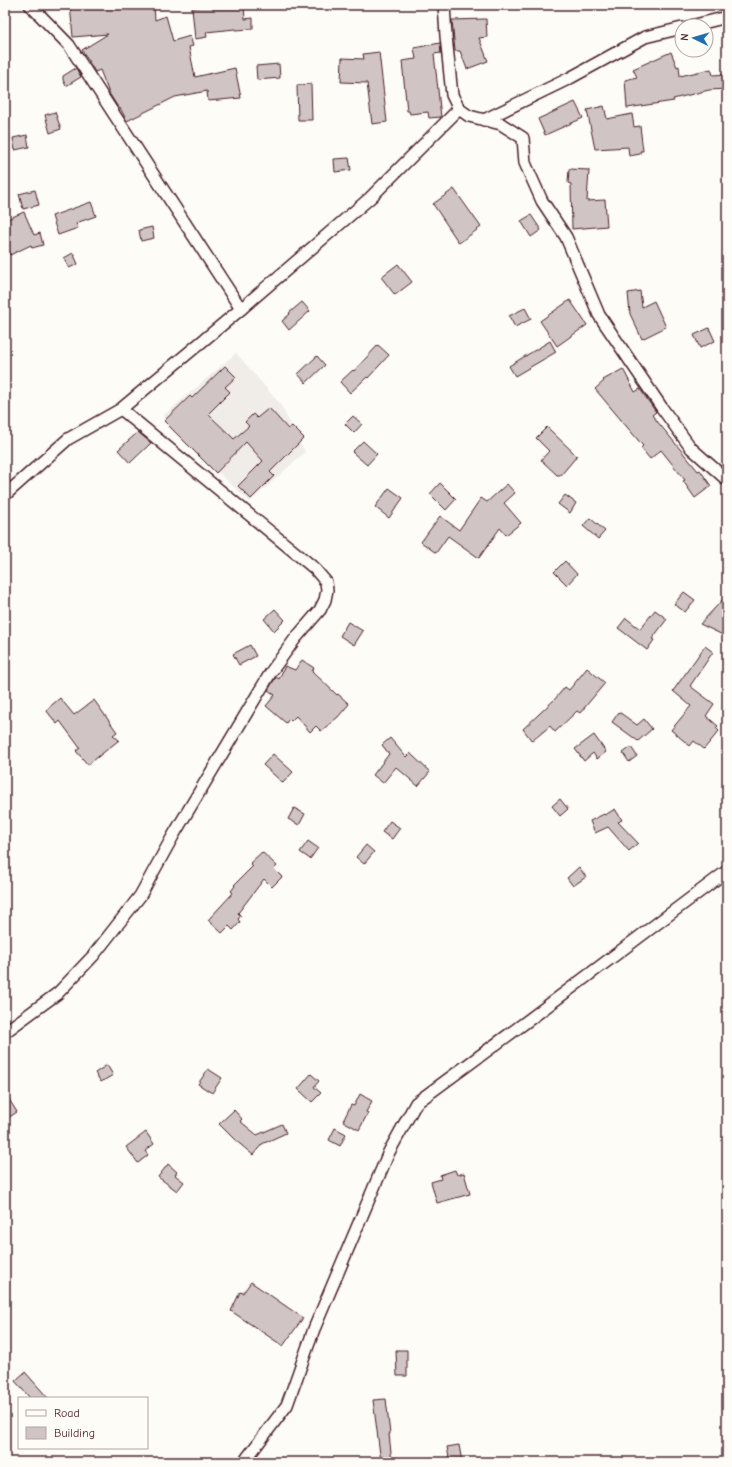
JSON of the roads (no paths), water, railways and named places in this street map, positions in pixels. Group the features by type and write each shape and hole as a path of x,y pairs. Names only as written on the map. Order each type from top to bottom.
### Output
{"street":[{"path":"30,5 69,45 241,309"},
{"path":"444,5 452,95 459,109 469,116 501,124 523,138 525,163 542,201 566,237 599,315 691,448 727,480"},
{"path":"714,20 727,17"},
{"path":"484,120 570,78 645,38 674,30"},
{"path":"5,495 68,440 121,409 241,309 370,198 459,109"},
{"path":"5,1032 58,993 92,956 140,896 177,829 271,672 295,639 320,610 325,600 327,590 326,582 314,568 121,409"},
{"path":"244,1462 287,1405 314,1329 377,1180 389,1152 416,1103 536,1015 727,871"}]}
